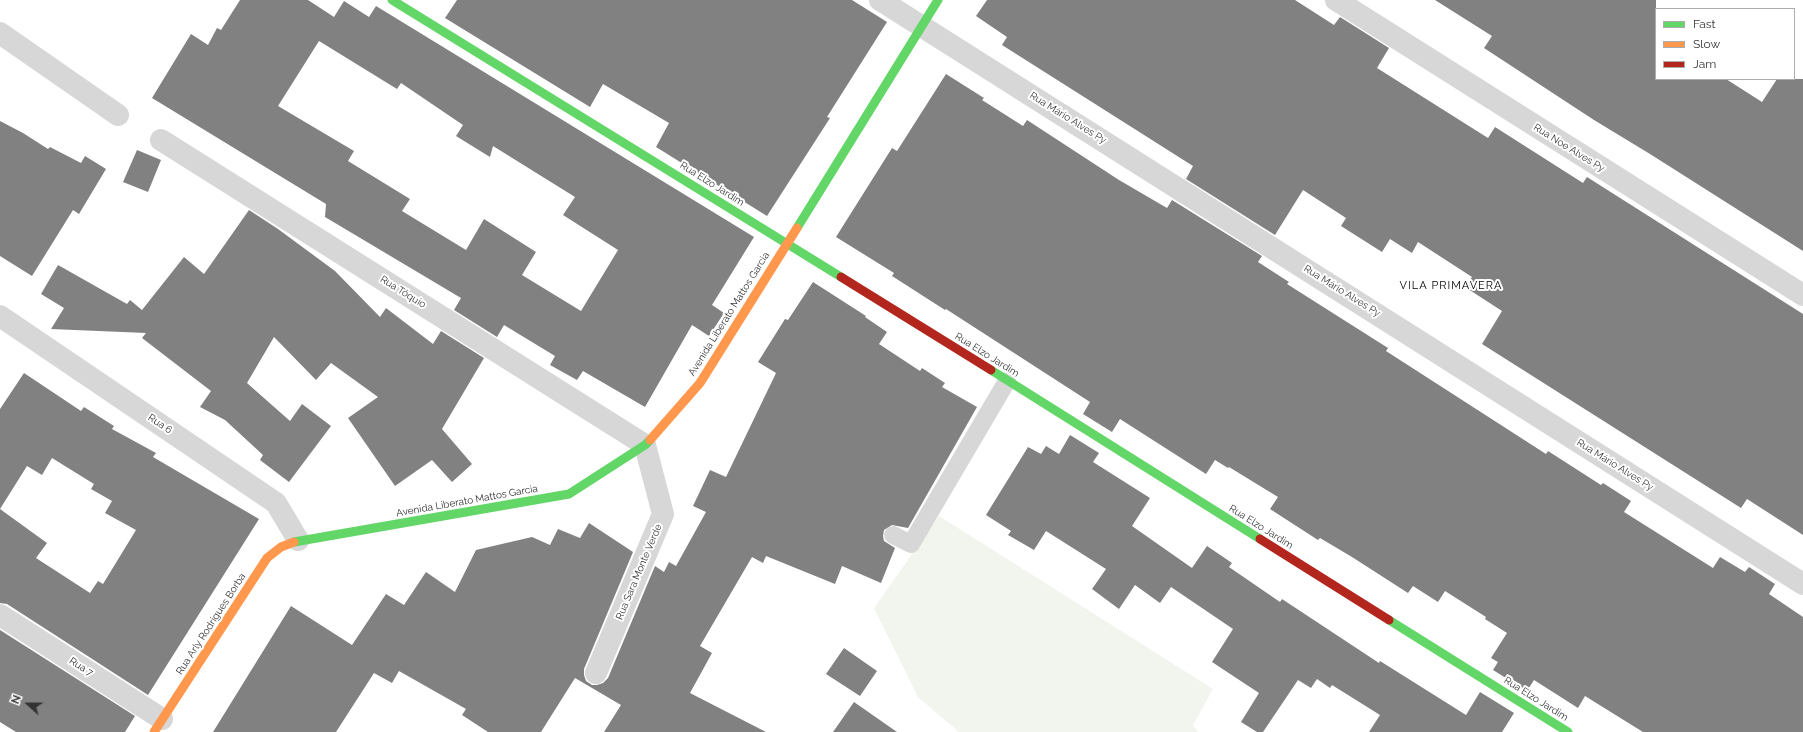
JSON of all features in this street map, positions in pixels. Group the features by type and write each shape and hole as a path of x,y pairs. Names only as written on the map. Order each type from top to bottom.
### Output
{"street":[{"name":"Rua Elzo Jardim","path":"392,0 786,242 1568,732"},
{"name":"Rua Mário Alves Py","path":"880,0 1803,584"},
{"name":"Avenida Liberato Mattos Garcia","path":"298,540 335,535 568,494 645,445 700,383 786,242 938,0"},
{"name":"Rua Noe Alves Py","path":"1336,0 1803,295"},
{"path":"0,33 118,115"},
{"name":"Rua Tóquio","path":"160,140 645,445"},
{"name":"Rua 6","path":"4,318 276,503 298,540"},
{"name":"Rua Sara Monte Verde","path":"596,673 663,514 645,445"},
{"name":"Rua Arly Rodrigues Borba","path":"158,726 267,558 281,547 298,540"},
{"name":"Rua 7","path":"0,615 158,726"}],"lane":[{"path":"893,535 911,544 1007,381"}],"shaded area":[{"path":"939,516 1213,689 1193,725 1198,732 959,732 918,697 874,608"}],"building":[{"path":"240,0 308,0 334,17 344,1 369,17 376,6 754,237 712,305 724,313 709,336 692,325 645,407 583,371 577,380 550,365 555,356 504,325 497,337 454,310 461,298 325,217 326,204 152,98 191,34 208,45 217,28 221,30","holes":["319,41 397,89 401,83 463,125 456,136 490,157 493,146 575,197 563,215 618,250 581,311 522,275 536,252 484,219 466,250 402,211 410,199 348,161 354,151 278,106"]},
{"path":"457,0 852,0 887,22 827,117 830,118 767,216 656,147 669,123 603,84 590,107 445,18"},
{"path":"987,0 1295,0 1334,25 1340,17 1389,48 1377,68 1488,138 1495,127 1583,183 1587,177 1803,314 1803,535 1747,499 1741,508 1482,344 1502,311 1465,287 1472,277 1418,242 1412,253 1390,239 1382,252 1341,226 1346,218 1303,190 1275,235 1186,179 1193,166 1002,45 1007,37 976,16"},
{"path":"1435,0 1656,0 1655,80 1728,80 1762,102 1776,80 1803,79 1803,251 1594,120 1484,48 1492,36"},
{"path":"946,74 984,98 982,100 1023,126 1027,120 1119,180 1167,208 1172,200 1262,256 1258,262 1289,282 1287,284 1388,348 1386,351 1546,454 1548,451 1601,485 1603,483 1631,501 1624,512 1713,568 1720,557 1745,572 1749,567 1775,584 1769,594 1803,617 1803,732 1643,732 1585,696 1578,708 1534,680 1527,691 1493,670 1498,662 1491,658 1507,633 1485,619 1486,617 1445,591 1438,602 1413,586 1408,593 1352,557 1320,538 1318,540 1270,509 1278,497 1215,460 1206,474 1120,419 1112,432 1083,414 1090,402 892,276 894,273 836,237 892,148 897,151"},
{"path":"0,121 23,133 48,149 50,147 81,163 85,156 106,169 79,214 73,210 32,276 0,256"},
{"path":"137,150 161,160 148,192 123,182"},
{"path":"249,210 278,229 335,271 380,317 386,308 433,344 441,331 484,358 442,429 472,464 452,482 432,460 395,486 348,418 378,397 331,363 316,380 274,337 247,383 290,421 302,404 331,426 289,482 260,460 263,455 225,420 200,407 211,391 142,338 146,333 51,329 64,308 41,294 58,265 127,304 130,300 142,310 184,257 204,274"},
{"path":"813,282 866,316 865,317 887,332 879,344 920,371 922,368 945,383 942,387 977,407 908,528 892,525 884,530 884,541 895,548 881,583 842,566 835,584 766,556 763,563 752,557 700,646 712,653 690,693 766,732 604,732 621,705 575,678 541,732 488,732 462,715 466,709 399,671 392,683 374,673 336,732 213,732 291,606 352,645 386,594 404,605 426,572 455,592 476,550 532,537 550,545 558,529 580,538 589,523 633,552 584,669 586,681 592,685 603,683 608,678 655,566 664,572 669,562 676,566 706,512 693,506 710,470 726,477 776,373 758,362 785,319 788,320"},
{"path":"24,373 81,411 84,407 114,426 112,429 156,453 153,457 259,519 148,695 7,604 0,603 0,409","holes":["52,458 94,484 91,489 112,501 105,513 136,530 103,584 98,581 90,593 36,558 47,543 0,509 27,466 42,475"]},
{"path":"1070,435 1099,453 1093,462 1150,498 1132,526 1192,568 1207,546 1232,563 1229,567 1280,602 1282,599 1379,663 1380,661 1466,715 1480,692 1514,713 1502,732 1369,732 1380,715 1332,685 1330,688 1317,679 1311,688 1298,680 1263,732 1257,732 1241,722 1259,693 1212,662 1233,629 1171,587 1160,603 1135,585 1119,609 1092,589 1106,569 1046,531 1034,550 1008,535 1011,531 986,515 1028,447 1041,454 1046,446 1059,454"},
{"path":"0,630 135,716 125,732 16,732 0,722"},
{"path":"844,648 877,671 860,696 826,674"},
{"path":"854,702 897,732 833,732"}],"traffic: fast":[{"path":"392,0 841,277"},
{"path":"797,228 938,0"},
{"path":"991,370 1260,539"},
{"path":"294,542 569,494 645,445 650,440"},
{"path":"1389,620 1568,732"}],"traffic: slow":[{"path":"650,440 700,383 797,228"},
{"path":"154,732 267,558 281,547 294,542"}],"traffic: jam":[{"path":"841,277 991,370"},
{"path":"1260,539 1389,620"}],"district":[{"name":"VILA PRIMAVERA","path":"1451,286"}]}
